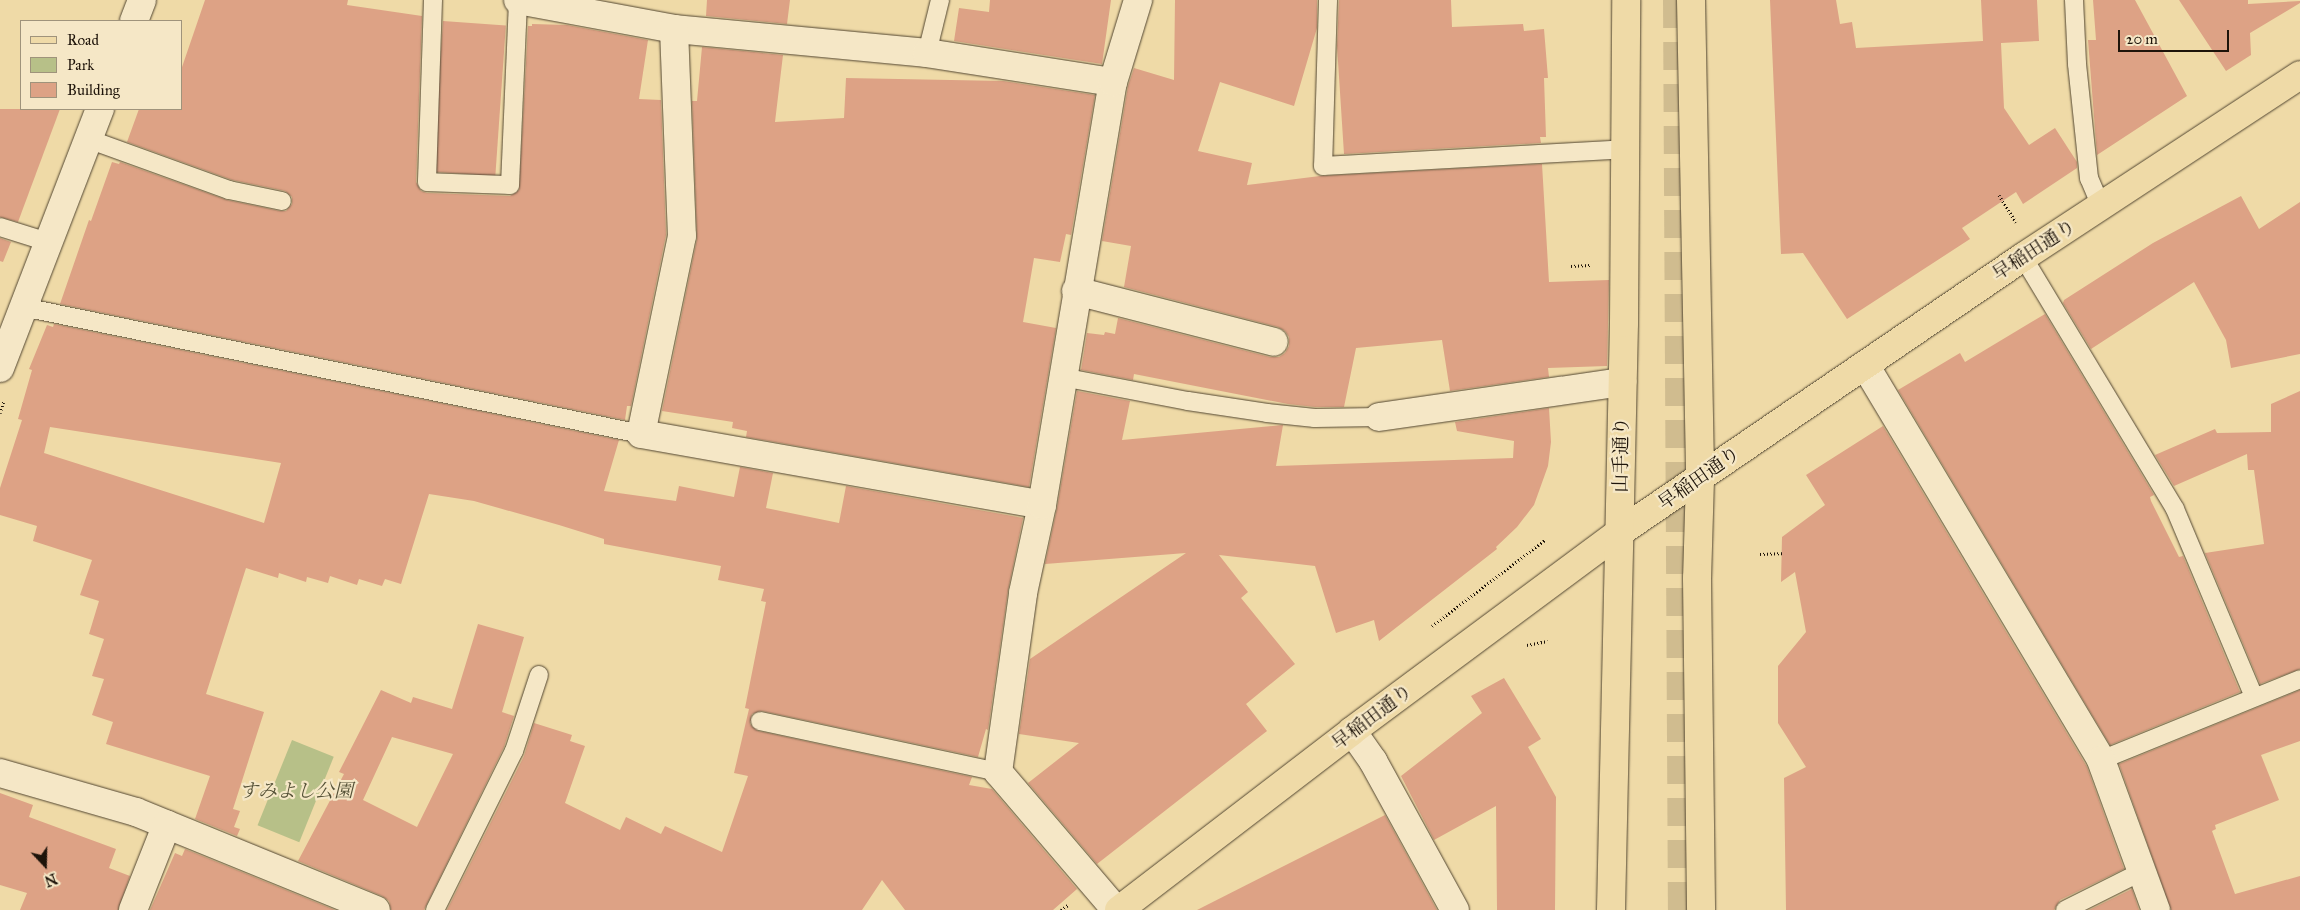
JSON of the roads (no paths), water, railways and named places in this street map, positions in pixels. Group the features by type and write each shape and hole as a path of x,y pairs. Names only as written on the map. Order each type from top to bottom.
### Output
{"main road":[{"name":"山手通り","path":"1611,910 1623,382 1626,0"},
{"path":"1691,0 1700,479 1697,578 1700,910"},
{"name":"早稲田通り","path":"1118,910 1352,731 1620,532 2023,257 2300,75"}],"street":[{"path":"134,20 142,0"},
{"path":"518,0 674,29 927,53 1113,82"},
{"path":"1118,910 998,772 1023,593 1042,505 1076,291 1113,82 1138,0"},
{"path":"674,29 682,236 641,434 1042,505"},
{"path":"0,368 100,110"},
{"path":"1076,291 1274,342"},
{"path":"1865,365 2101,760 2156,910"},
{"path":"1379,417 1623,382"},
{"path":"1352,731 1373,761 1455,910"},
{"path":"0,773 136,812 376,910"},
{"path":"133,910 166,824"}],"lane":[{"path":"433,0 427,182 510,185 518,0"},
{"path":"927,53 940,0"},
{"path":"1328,0 1323,166 1625,149"},
{"path":"2074,0 2077,64 2089,178 2101,206"},
{"path":"88,139 229,190 282,202"},
{"path":"0,227 48,242"},
{"path":"2023,257 2175,508 2254,697"},
{"path":"23,307 641,434"},
{"path":"1062,377 1188,401 1267,413 1315,418 1379,417"},
{"path":"435,910 514,751 539,675"},
{"path":"2101,760 2300,679"},
{"path":"760,721 998,772"},
{"path":"2065,910 2142,871"}],"tunnel":[{"path":"1677,0 1682,910"}],"park label":[{"name":"すみよし公園","path":"296,791"}]}
